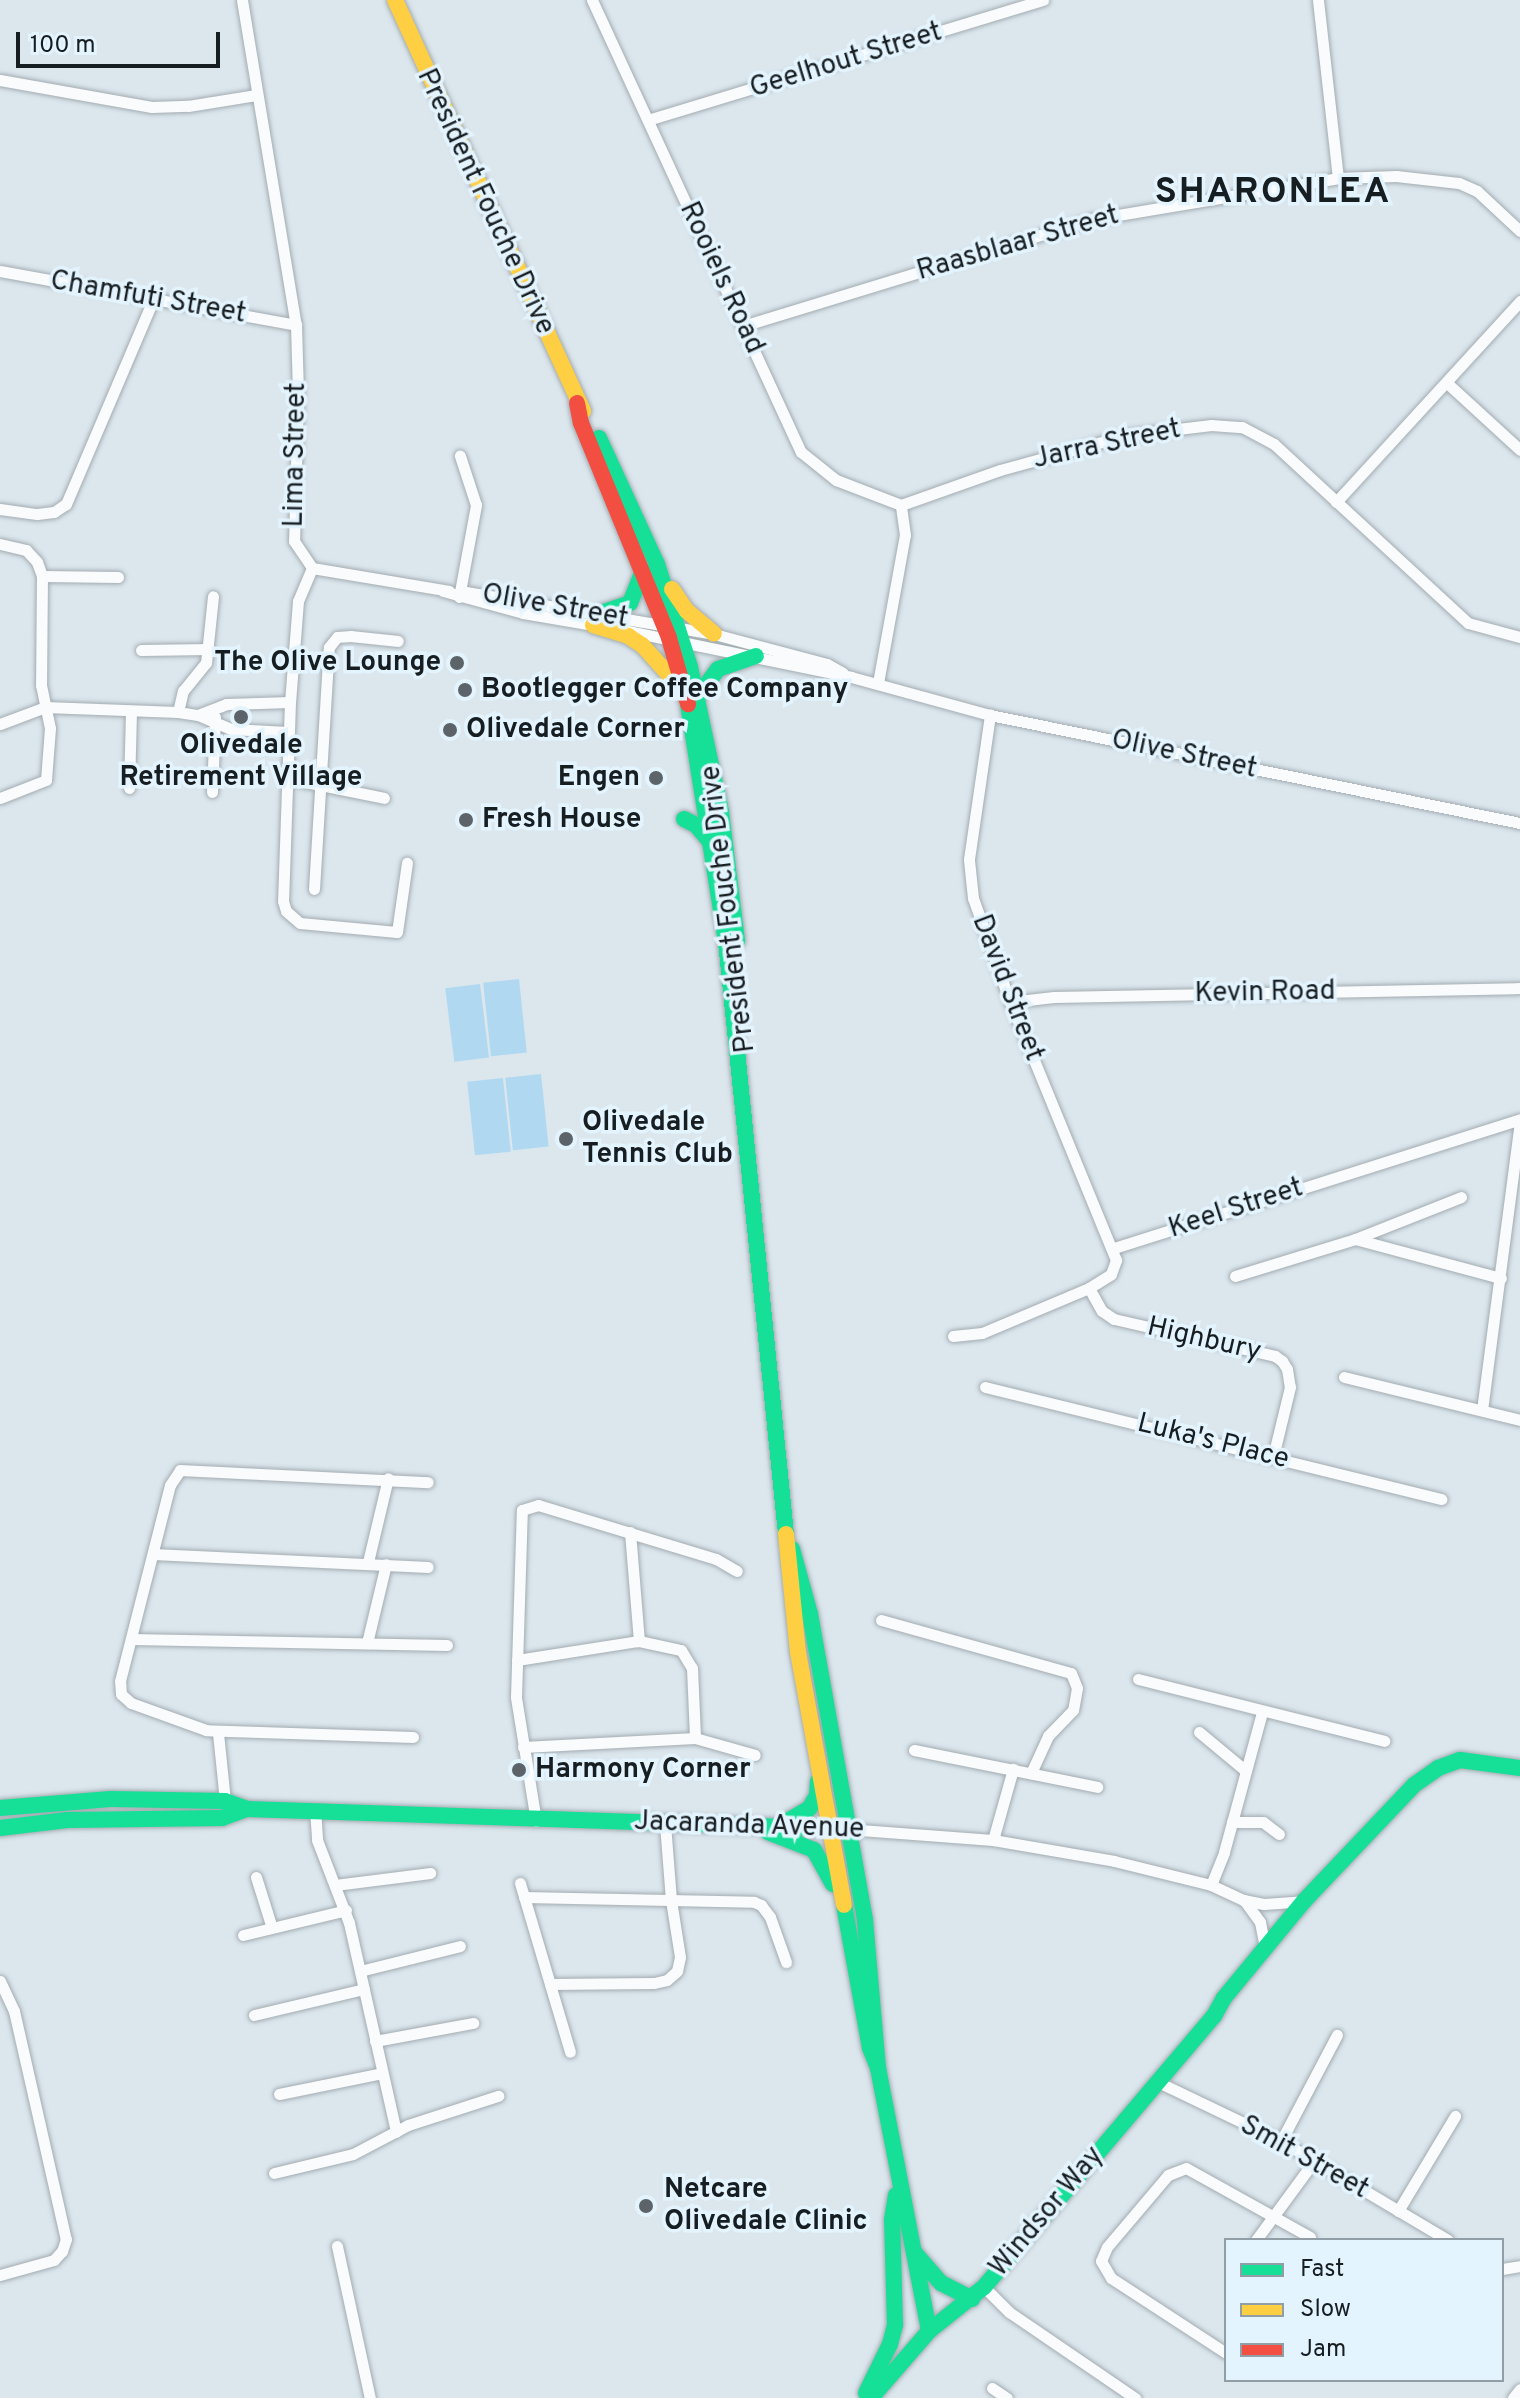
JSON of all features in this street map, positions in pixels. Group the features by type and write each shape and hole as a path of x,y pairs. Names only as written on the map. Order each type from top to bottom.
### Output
{"street":[{"name":"Lima Street","path":"242,0 296,325 298,391 294,541 312,568 298,601 288,732 283,901 291,918 311,924 397,932 407,863"},
{"name":"President Fouche Drive","path":"395,0 577,403 581,423 650,567 674,633 721,812 738,953 767,1283 763,1297"},
{"name":"Rooiels Road","path":"592,0 788,426 809,461 836,480 901,505"},
{"name":"Geelhout Street","path":"648,120 1043,0"},
{"path":"1318,0 1338,178"},
{"path":"0,80 152,107 188,106 256,95"},
{"name":"Raasblaar Street","path":"743,326 1094,219 1338,178 1396,176 1459,183 1477,191 1520,231"},
{"name":"Chamfuti Street","path":"0,271 296,325"},
{"path":"0,509 37,514 54,512 66,504 153,300"},
{"path":"1336,502 1520,301"},
{"path":"1447,383 1520,450"},
{"name":"Jarra Street","path":"901,505 1000,470 1127,435 1211,425 1242,427 1264,437 1468,623 1520,637"},
{"path":"459,594 476,505 460,456"},
{"path":"878,683 905,535 901,505"},
{"path":"0,544 26,550 37,562 42,576 41,685 50,728 47,777 38,785 0,798"},
{"path":"594,620 630,603 650,567 681,604 714,634"},
{"name":"Olive Street","path":"312,568 674,633 756,656 878,683 990,715 1520,823"},
{"path":"42,576 118,577"},
{"path":"178,712 183,691 206,663 213,596"},
{"path":"594,620 642,645 692,697 718,669 756,656"},
{"name":"Olive Street","path":"674,633 714,634 827,664 851,677"},
{"path":"314,889 327,653 331,642 337,637 398,641"},
{"path":"141,650 209,649"},
{"name":"President Fouche Drive","path":"692,697 712,844 789,1540 810,1614 847,1923 870,2048 878,2068"},
{"path":"198,715 226,704 290,702"},
{"path":"0,724 45,707 178,712 198,715 231,729 288,732"},
{"path":"212,792 215,708"},
{"path":"129,788 131,711"},
{"name":"David Street","path":"990,715 969,878 979,921 1114,1248"},
{"path":"286,778 384,798"},
{"path":"684,819 696,825 712,844"},
{"name":"Kevin Road","path":"1010,1002 1054,997 1520,988"},
{"path":"1482,1410 1515,1196 1520,1120"},
{"name":"Keel Street","path":"1114,1248 1520,1120"},
{"path":"1235,1276 1355,1239 1461,1197"},
{"path":"1355,1239 1501,1278"},
{"path":"953,1336 982,1333 1089,1288 1115,1268 1114,1248"},
{"name":"Highbury","path":"1089,1288 1102,1311 1114,1319 1275,1356 1282,1361 1287,1369 1290,1387 1273,1457"},
{"path":"1344,1377 1520,1420"},
{"name":"Luka's Place","path":"985,1387 1441,1499"},
{"path":"413,1737 218,1733 124,1699 120,1681 170,1485 180,1470 428,1482"},
{"path":"368,1562 388,1478"},
{"path":"536,1821 516,1697 521,1516 525,1507 538,1505 630,1532 716,1559 737,1571"},
{"path":"630,1532 639,1641"},
{"name":"President Fouche Drive","path":"789,1540 787,1567 816,1753 870,1948 878,2068 910,2247 929,2331"},
{"path":"153,1554 428,1567"},
{"path":"367,1643 386,1564"},
{"path":"881,1620 1071,1673 1077,1688 1073,1710 1048,1736 1031,1773"},
{"path":"131,1639 447,1645"},
{"path":"517,1660 639,1641 668,1645 688,1658 693,1683 695,1738"},
{"path":"1138,1679 1384,1741"},
{"path":"1211,1885 1262,1712"},
{"path":"1199,1732 1246,1771"},
{"path":"218,1733 225,1801"},
{"path":"523,1747 695,1738 755,1755"},
{"path":"914,1750 1097,1787"},
{"path":"777,1826 802,1814 814,1803 818,1787 816,1753"},
{"name":"Windsor Way","path":"871,2398 929,2331 978,2293 1214,2016 1304,1901 1353,1846 1370,1833 1425,1775 1460,1760 1520,1768"},
{"path":"993,1840 1013,1769"},
{"path":"0,1798 19,1806"},
{"name":"Jacaranda Avenue","path":"0,1808 111,1799 225,1801 247,1809"},
{"name":"Jacaranda Avenue","path":"0,1828 68,1820 222,1818 247,1809 315,1809 536,1821 838,1828 993,1840 1114,1861 1211,1885 1243,1900 1276,1905 1304,1901"},
{"path":"315,1809 317,1840 346,1910 396,2132"},
{"path":"1232,1822 1263,1822 1279,1834"},
{"path":"550,1984 667,1980 677,1971 680,1957 671,1900 665,1824"},
{"path":"747,1826 814,1850 828,1872 847,1923"},
{"name":"Windsor Way","path":"1214,2016 1231,2003 1360,1853 1370,1833"},
{"path":"335,1885 430,1873"},
{"path":"256,1877 272,1928"},
{"path":"520,1883 570,2052"},
{"path":"524,1897 746,1901 761,1905 770,1917 786,1962"},
{"path":"1243,1900 1260,1922 1265,1947"},
{"path":"243,1935 346,1910"},
{"path":"360,1971 460,1946"},
{"path":"0,1981 14,2011 66,2239 62,2251 54,2260 0,2275"},
{"path":"254,2015 364,1989"},
{"path":"375,2041 473,2023"},
{"path":"1281,2141 1337,2035"},
{"path":"279,2094 382,2073"},
{"name":"Smit Street","path":"1158,2082 1281,2141 1445,2238"},
{"path":"274,2173 353,2154 396,2132 498,2096"},
{"path":"1398,2211 1455,2116"},
{"path":"1258,2238 1314,2161"},
{"path":"1224,2352 1111,2278 1103,2268 1103,2254 1168,2175 1180,2169 1197,2172 1310,2237"},
{"path":"863,2398 890,2344 895,2325 892,2220 899,2185"},
{"path":"337,2246 370,2398"},
{"path":"910,2247 941,2283 978,2293 1135,2398"},
{"path":"992,2388 1007,2398"},
{"path":"1513,2398 1520,2389"}],"shaded area":[{"path":"519,979 527,1053 491,1056 483,983"},
{"path":"480,984 489,1057 454,1062 445,988"},
{"path":"541,1074 549,1147 513,1150 505,1078"},
{"path":"503,1078 511,1152 475,1155 467,1082"}],"traffic: fast":[{"path":"599,438 657,564 690,667 721,812 737,941"},
{"path":"595,615 630,603 643,570"},
{"path":"697,697 718,669 756,656"},
{"path":"688,704 726,942 786,1534"},
{"path":"684,819 696,825 711,843"},
{"path":"792,1549 810,1614 865,1920 878,2068 929,2331"},
{"path":"871,2398 929,2331 984,2287 1214,2016 1224,1998 1304,1901 1414,1785 1438,1768 1460,1760 1520,1768"},
{"path":"779,1826 809,1809 817,1795 818,1781"},
{"path":"0,1808 111,1799 225,1801 247,1809 847,1829"},
{"path":"0,1828 68,1820 222,1818 247,1809"},
{"path":"768,1832 814,1850 833,1884"},
{"path":"844,1905 870,2048 878,2068"},
{"path":"866,2393 890,2344 895,2325 892,2220 896,2195"},
{"path":"914,2252 941,2283 972,2299"}],"traffic: slow":[{"path":"395,0 583,411"},
{"path":"672,589 687,611 714,634"},
{"path":"593,625 628,636 642,645 679,686"},
{"path":"786,1534 798,1652 844,1905"}],"traffic: jam":[{"path":"577,403 581,423 669,638 688,704"}],"place":[{"name":"The Olive Lounge","path":"457,663"},
{"name":"Bootlegger Coffee Company","path":"465,690"},
{"name":"Olivedale Retirement Village","path":"241,717"},
{"name":"Olivedale Corner","path":"450,730"},
{"name":"Engen","path":"656,778"},
{"name":"Fresh House","path":"466,820"},
{"name":"Olivedale Tennis Club","path":"566,1139"},
{"name":"Harmony Corner","path":"519,1770"},
{"name":"Netcare Olivedale Clinic","path":"646,2206"}],"district":[{"name":"SHARONLEA","path":"1273,194"}]}
